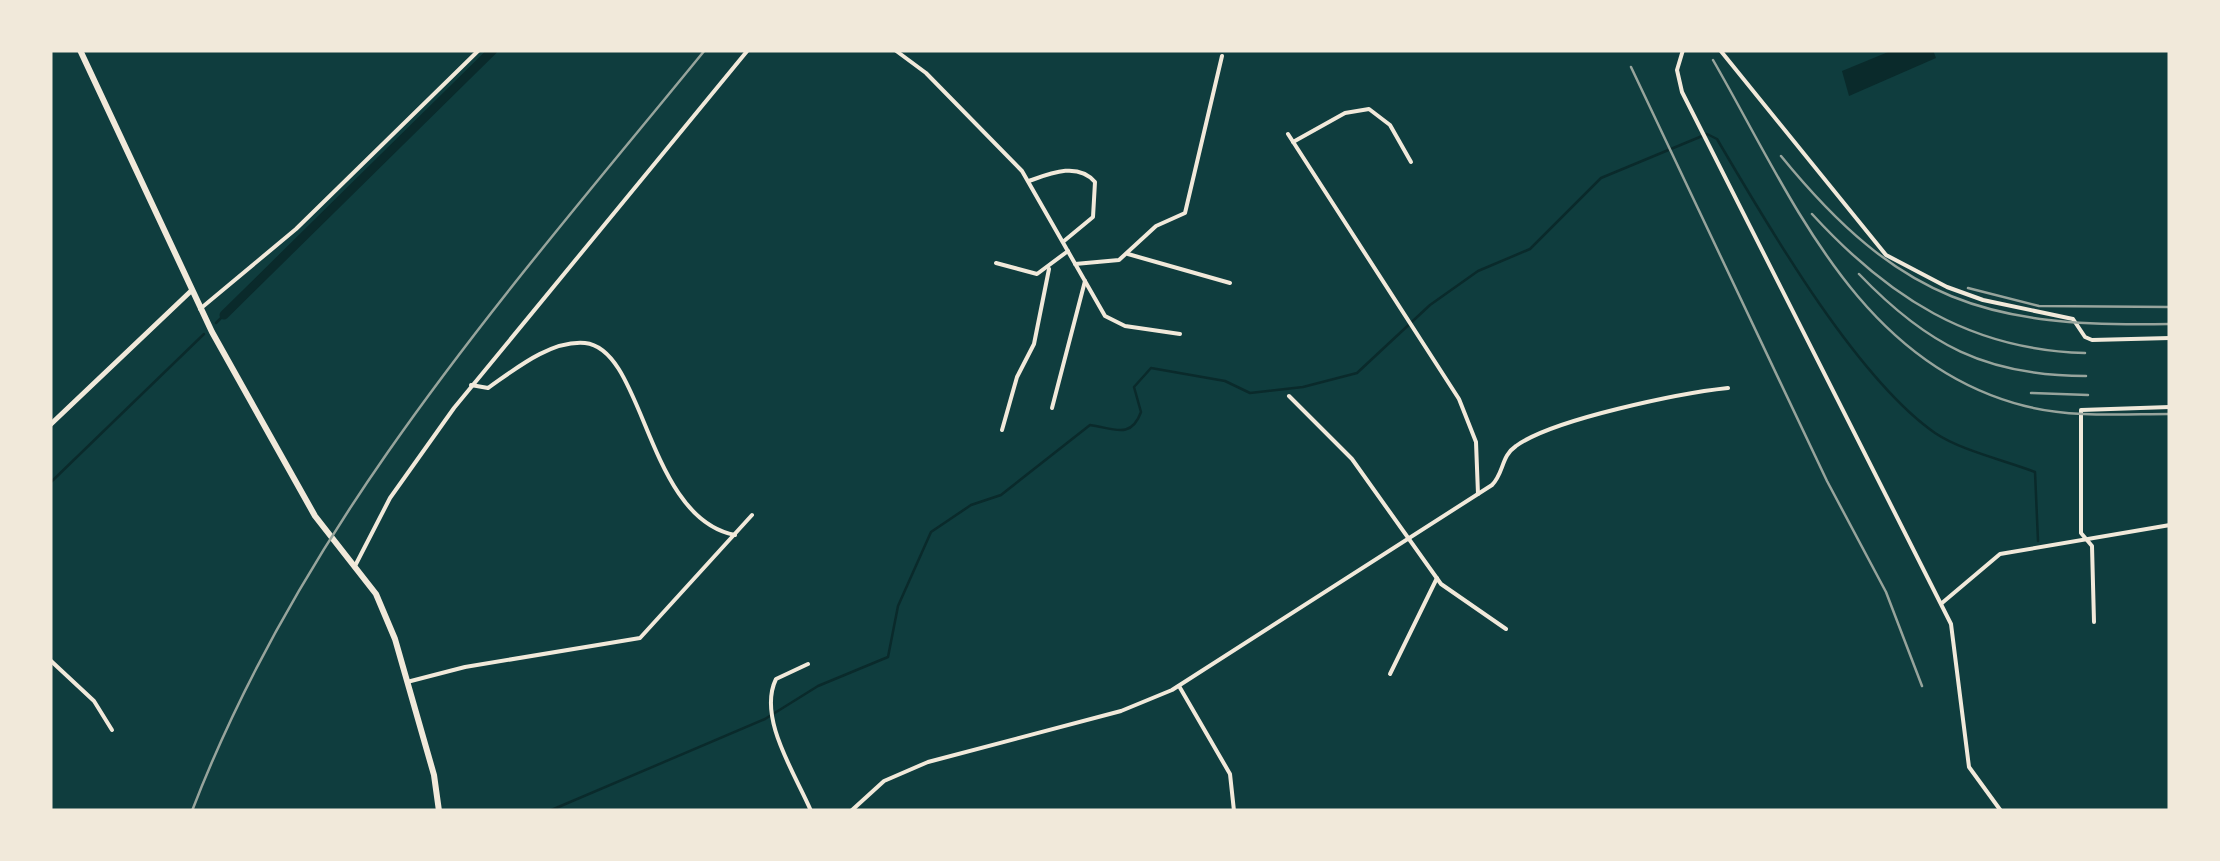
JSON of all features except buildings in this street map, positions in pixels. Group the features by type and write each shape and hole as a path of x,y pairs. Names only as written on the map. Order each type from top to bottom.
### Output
{"main road":[{"path":"80,50 200,309 315,516 376,594 407,682 434,775 439,811"}],"street":[{"path":"200,309 296,229 479,50"},
{"path":"356,564 390,498 472,386 748,50"},
{"path":"895,50 982,126 1029,181 1074,264 1112,322 1180,334"},
{"path":"1684,50 1679,83 1942,603 1957,650 1969,766 2001,811"},
{"path":"1720,50 1886,255 1965,294 2073,319 2085,337 2092,340 2170,338"},
{"path":"1074,264 1108,262 1128,254 1156,226 1185,213 1222,56"},
{"path":"1293,142 1345,114 1370,109 1390,125 1411,162"},
{"path":"1288,134 1472,424 1480,472 1478,494"},
{"path":"1029,181 1068,170 1089,175 1095,182 1093,218 1063,243"},
{"path":"996,263 1028,274 1049,268 1068,251"},
{"path":"1128,254 1230,283"},
{"path":"1002,430 1017,378 1034,344 1049,268"},
{"path":"1052,408 1085,281"},
{"path":"50,425 191,291"},
{"path":"472,386 488,388 520,364 554,351 581,343 597,347 622,376 691,512 712,528 736,535"},
{"path":"851,811 884,781 928,762 1121,711 1179,686 1478,494 1500,478 1503,460 1516,446 1558,426 1728,388"},
{"path":"1289,396 1352,459 1436,578 1506,629"},
{"path":"2094,622 2092,546 2081,532 2081,410 2170,406"},
{"path":"407,682 465,667 634,641 752,515"},
{"path":"1942,603 1993,557 2170,525"},
{"path":"1390,674 1436,578"},
{"path":"51,664 94,702 112,730"},
{"path":"808,664 776,679 770,712 811,811"},
{"path":"1179,686 1230,774 1234,811"}],"water":[{"path":"1893,50 1933,50 1936,58 1849,96 1842,71"}],"waterway":[{"path":"224,315 493,50"},
{"path":"549,811 765,719 818,686 888,657 898,606 931,532 971,505 1001,495 1090,425 1120,430 1132,426 1141,412 1134,387 1151,368 1225,381 1250,393 1303,387 1357,373 1430,305 1478,271 1530,249 1601,178 1707,134 1717,139 1787,255 1844,338 1905,408 1946,439 2035,472 2038,541"},
{"path":"216,323 224,315"},
{"path":"50,483 204,334"}],"railway":[{"path":"192,811 238,704 292,603 352,505 487,319 705,50"},
{"path":"1713,60 1802,219 1836,269 1874,314 1917,353 1967,385 2025,406 2079,414 2170,414"},
{"path":"1631,67 1827,481 1886,592 1922,686"},
{"path":"1781,156 1824,205 1866,244 1908,274 1951,296 1998,311 2049,320 2170,324"},
{"path":"1812,214 1871,270 1934,314 2005,342 2085,353"},
{"path":"1859,274 1909,320 1960,352 2018,370 2086,376"},
{"path":"1968,288 2039,306 2170,307"},
{"path":"2031,393 2088,395"}]}
